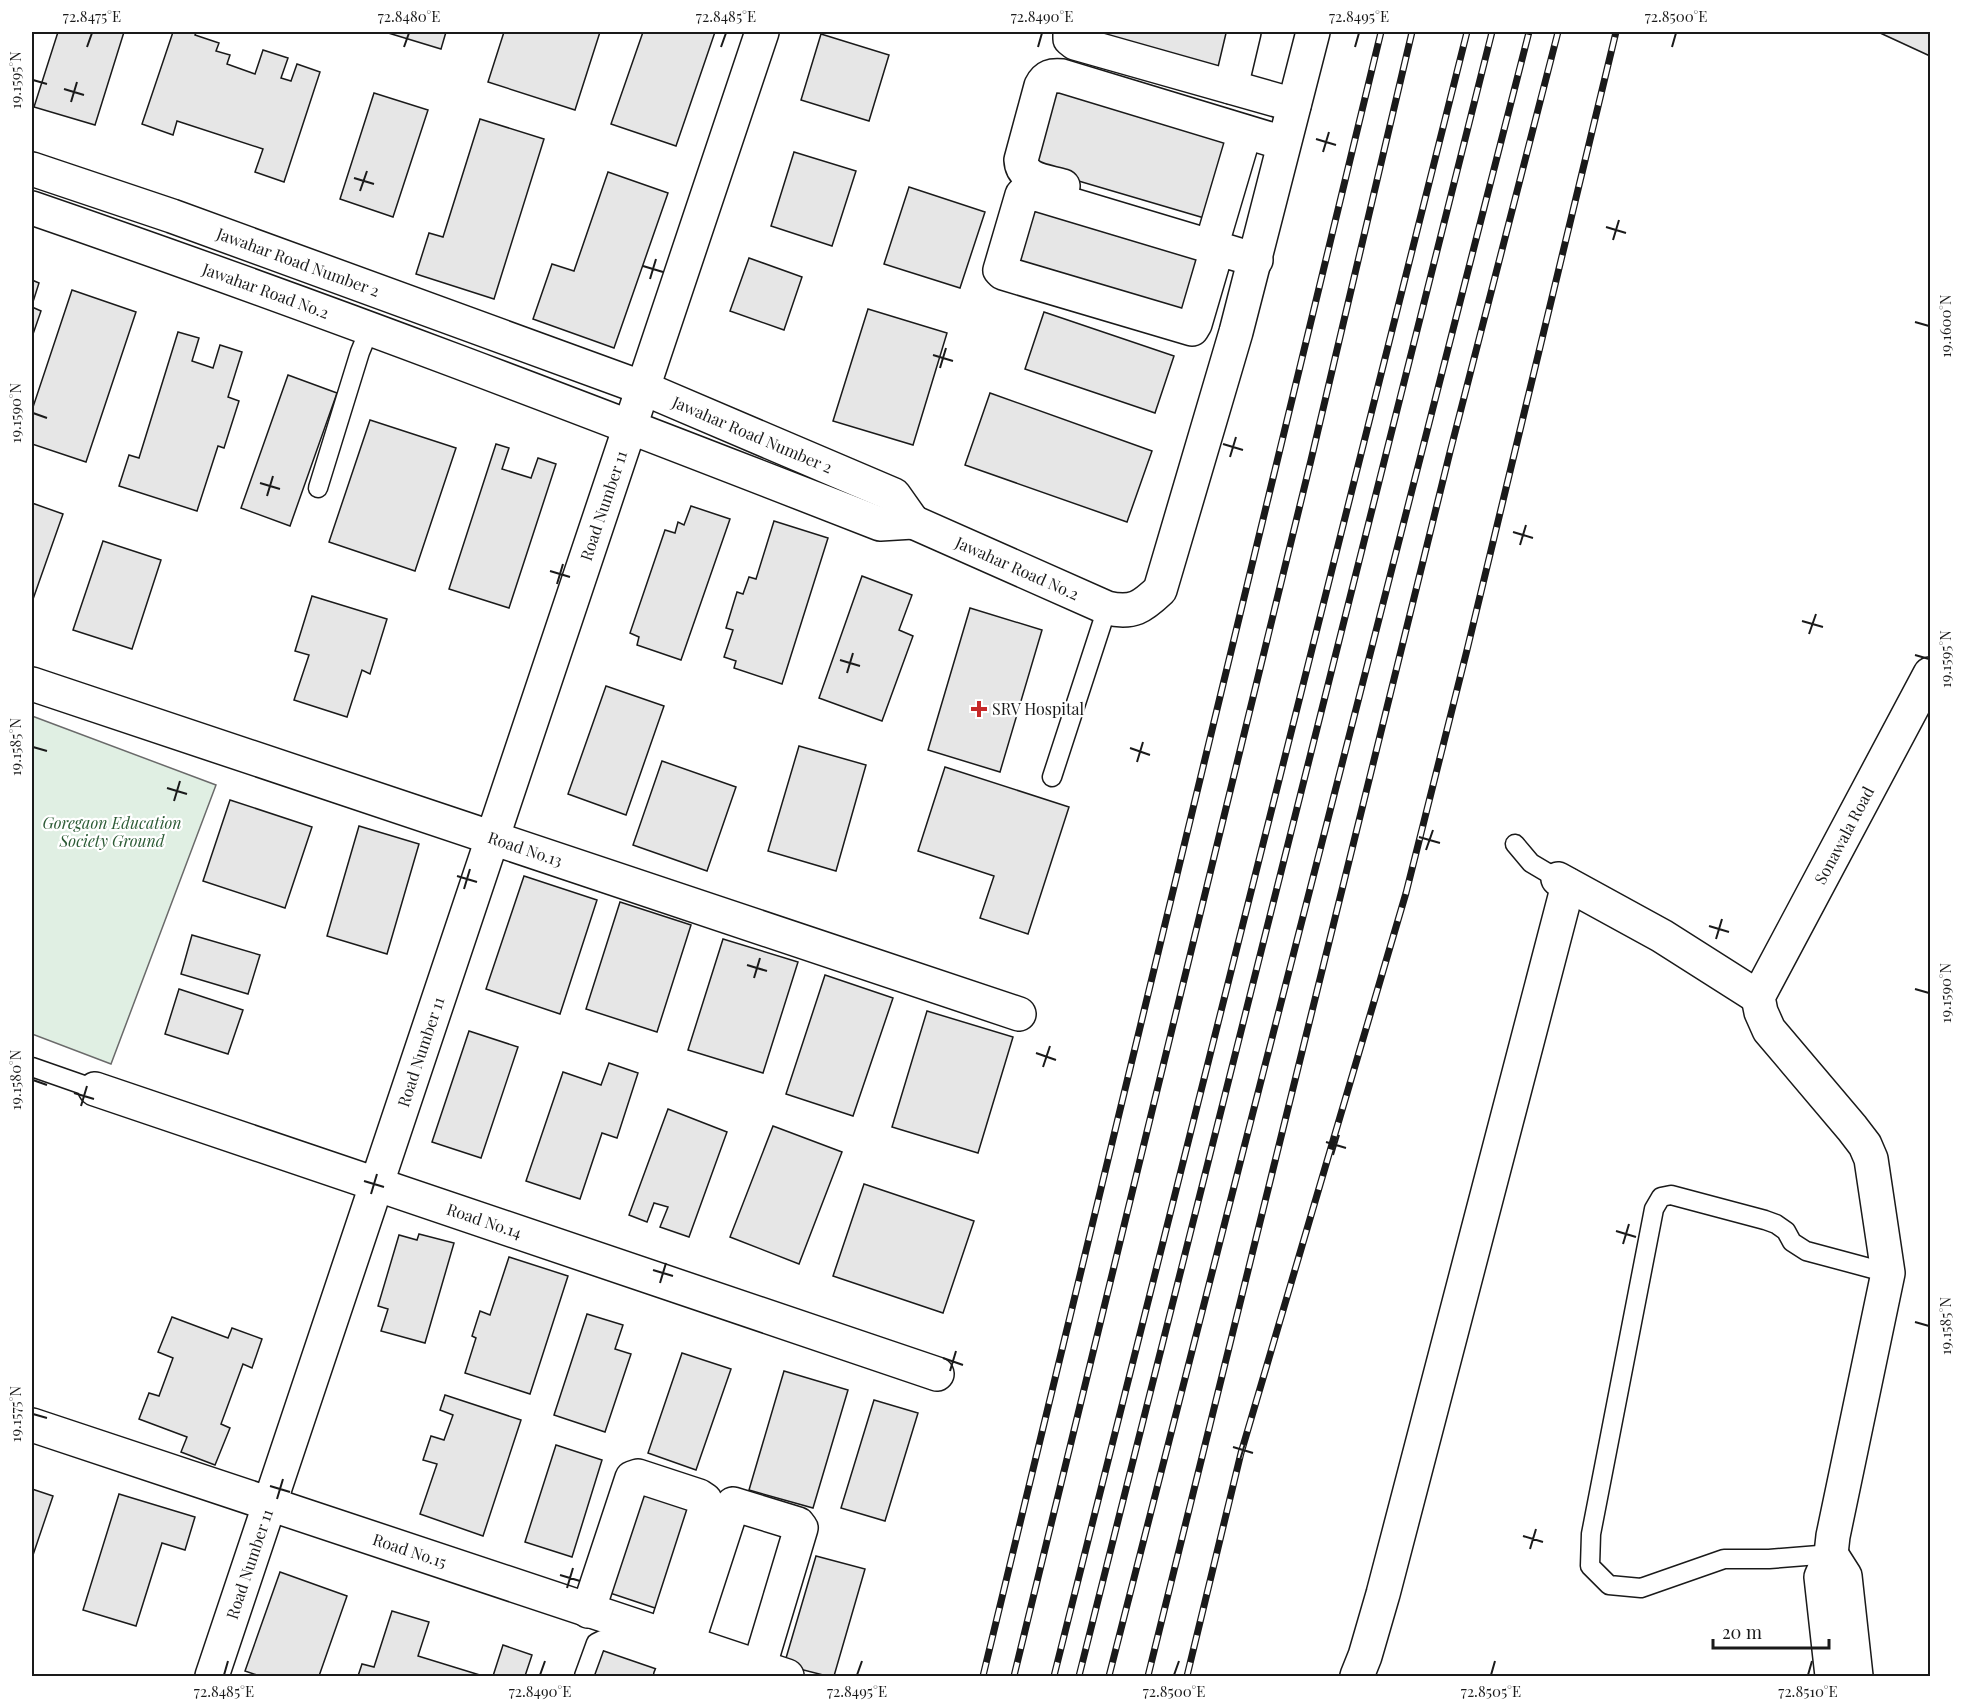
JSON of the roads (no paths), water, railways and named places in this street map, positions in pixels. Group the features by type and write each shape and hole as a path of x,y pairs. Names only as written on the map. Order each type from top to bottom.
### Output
{"street":[{"name":"Road Number 11","path":"212,1677 762,32"},
{"path":"1070,32 1070,39 1075,44 1294,105"},
{"path":"1231,87 1244,32"},
{"path":"1115,610 1144,605 1160,590 1258,251 1294,105 1305,33"},
{"path":"1216,240 1026,175 1021,169 1021,160 1041,86 1045,80 1052,75 1062,76 1283,143"},
{"path":"1245,132 1216,240 1197,319 1192,329 1002,273 1001,267 1022,195 1026,191 1216,240 1258,251"},
{"name":"Jawahar Road Number 2","path":"32,169 172,216 643,388 894,495 913,522"},
{"path":"80,225 90,189"},
{"path":"32,208 161,252 172,216"},
{"name":"Jawahar Road No.2","path":"161,252 370,328"},
{"path":"1197,319 1236,332"},
{"path":"370,328 880,524 913,522"},
{"name":"Jawahar Road No.2","path":"913,522 1115,610"},
{"name":"Sonawala Road","path":"1758,997 1930,674"},
{"name":"Road No.13","path":"32,684 1019,1014"},
{"path":"1357,1677 1395,1550 1563,882 1662,936 1758,997 1761,1012 1769,1030 1852,1128 1865,1145 1871,1159 1888,1273 1833,1536 1832,1677"},
{"name":"Road No.14","path":"95,1089 937,1374"},
{"name":"Road No.15","path":"32,1425 269,1504 591,1601 667,1647 772,1669"},
{"path":"591,1601 632,1478 638,1476 699,1496 705,1500 706,1506 667,1647"},
{"path":"667,1647 731,1506 735,1504 798,1524 801,1528 772,1669"},
{"path":"1832,1569 1856,1677"},
{"path":"667,1647 712,1677"}],"lane":[{"path":"318,488 360,352 370,328"},
{"path":"1052,777 1115,610"},
{"path":"1515,844 1531,863 1563,882"},
{"name":"Road No.14","path":"32,1067 95,1089"},
{"path":"1832,1569 1769,1559 1724,1559 1641,1588 1609,1585 1590,1566 1591,1534 1654,1209 1661,1197 1671,1195 1765,1220 1786,1231 1792,1242 1806,1251 1888,1273"},
{"path":"584,1677 598,1641 667,1647"}],"railway":[{"path":"983,1676 1381,32"},
{"path":"1014,1676 1311,460 1412,32"},
{"path":"1054,1676 1467,32"},
{"path":"1079,1676 1492,32"},
{"path":"1109,1676 1529,32"},
{"path":"1148,1676 1450,452 1558,32"},
{"path":"1187,1676 1241,1453 1406,893 1616,32"}],"place":[{"name":"SRV Hospital","path":"979,709"}],"park label":[{"name":"Goregaon Education Society Ground","path":"112,832"}]}
